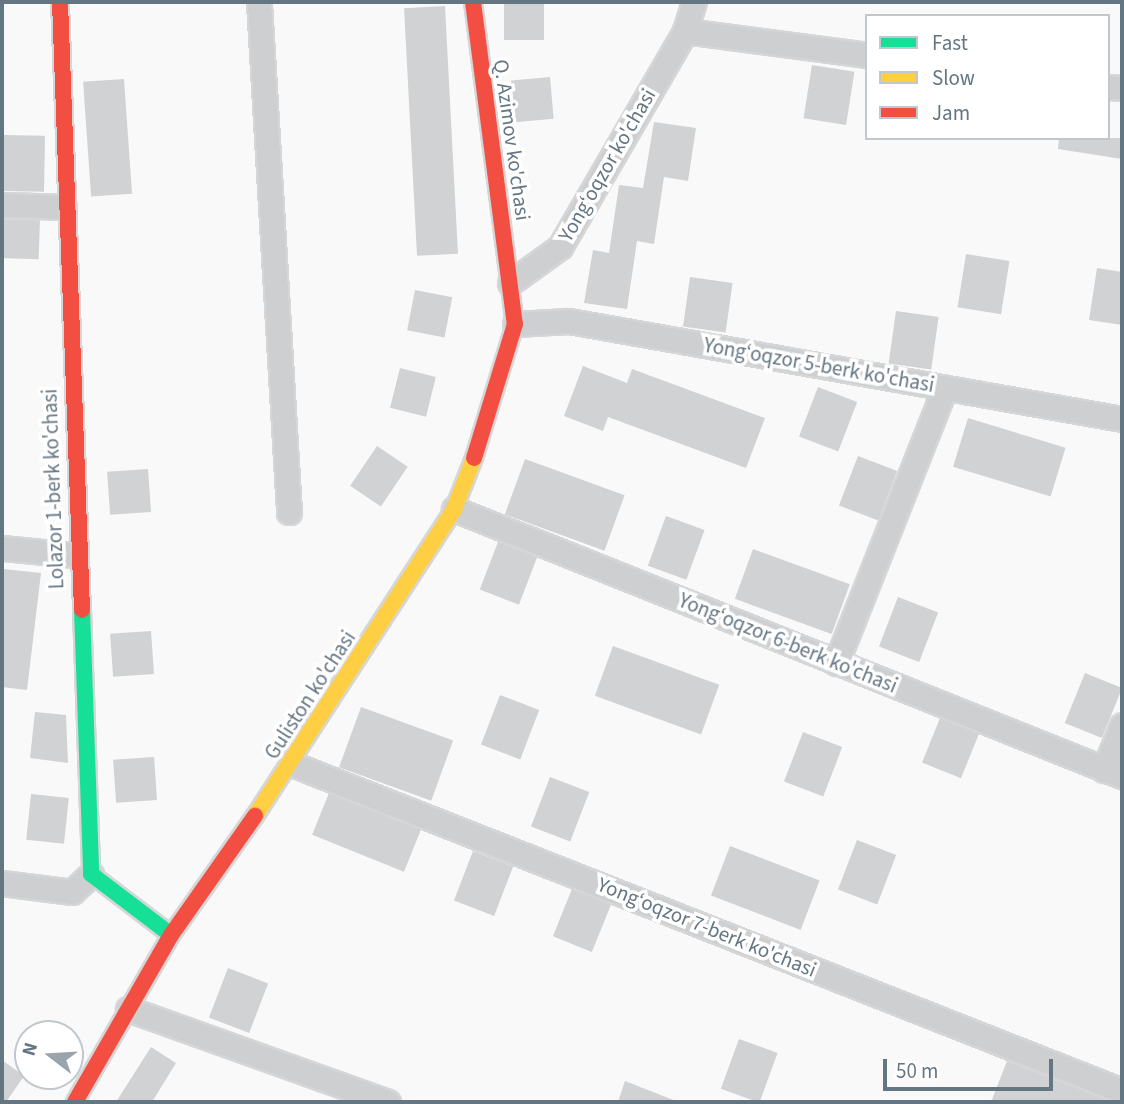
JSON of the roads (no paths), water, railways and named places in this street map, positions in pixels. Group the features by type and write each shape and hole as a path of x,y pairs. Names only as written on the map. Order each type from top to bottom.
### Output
{"main road":[{"name":"Lolazor 1-berk ko'chasi","path":"60,2 75,555 91,874"},
{"name":"Q. Azimov ko'chasi","path":"473,2 510,284"},
{"name":"Guliston ko'chasi","path":"75,1102 171,934 292,764 454,509 486,429 515,324 510,284"},
{"path":"91,874 171,934"}],"street":[{"path":"259,2 289,512"},
{"name":"Yong‘oqzor ko'chasi","path":"510,284 560,247 685,31 694,2"},
{"path":"685,31 865,55"},
{"path":"2,205 64,207"},
{"name":"Yong‘oqzor 5-berk ko'chasi","path":"515,324 569,321 1122,419"},
{"path":"836,663 945,388"},
{"name":"Yong‘oqzor 6-berk ko'chasi","path":"454,509 1113,773"},
{"path":"2,548 75,555"},
{"path":"1113,773 1122,725"},
{"name":"Yong‘oqzor 7-berk ko'chasi","path":"292,764 1122,1091"},
{"path":"2,883 72,892 91,874"},
{"path":"128,1009 388,1102"}]}
